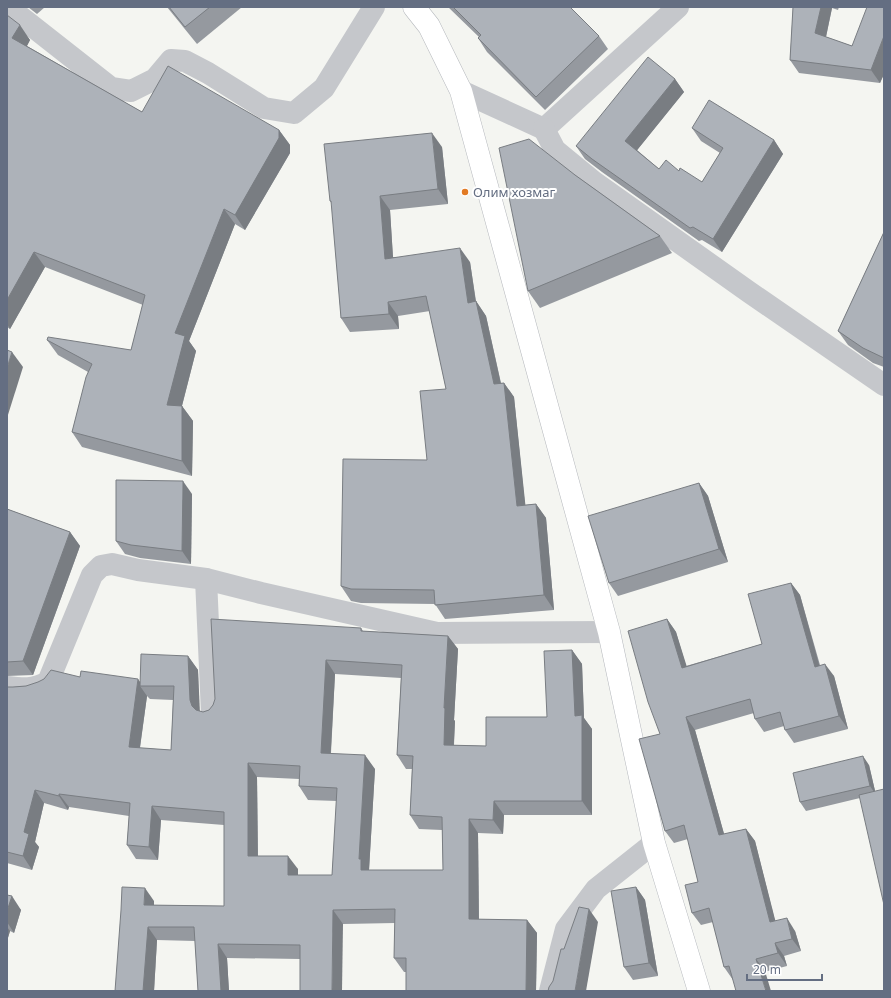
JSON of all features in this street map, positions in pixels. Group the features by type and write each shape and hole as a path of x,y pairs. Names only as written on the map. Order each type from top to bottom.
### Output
{"main road":[{"path":"414,7 429,26 461,91 609,632 654,843 699,991"}],"street":[{"path":"8,7 111,88 131,91 155,79 171,60 185,61 208,73 264,108 294,113 324,88 374,7"},
{"path":"544,129 678,7"},
{"path":"461,91 544,129 554,150 594,182 749,292 884,385"},
{"path":"7,687 28,689 38,687 48,682 92,575 101,566 112,564 138,570 206,579 437,633 609,632"},
{"path":"206,579 212,712"},
{"path":"550,991 566,929 596,889 654,843"}],"building":[{"path":"169,7 210,7 185,27"},
{"path":"453,7 570,7 599,36 536,97 478,38 481,35"},
{"path":"793,7 821,7 815,33 852,46 867,7 884,7 884,36 871,70 790,60"},
{"path":"7,15 20,25 12,38 142,112 168,66 279,130 279,138 235,215 224,209 175,333 185,336 167,405 182,406 182,461 72,432 86,377 92,364 47,340 48,337 131,350 145,295 34,252 7,300"},
{"path":"648,57 675,79 625,141 659,169 666,160 679,171 680,168 702,182 723,148 692,128 709,100 774,140 713,239 693,227 690,228 592,159 576,146"},
{"path":"432,133 438,189 380,196 385,259 460,248 468,303 476,301 494,384 504,383 517,506 536,504 544,595 435,605 434,590 351,589 341,586 343,459 427,460 420,391 446,389 426,296 388,302 389,314 341,318 331,201 324,144"},
{"path":"529,139 575,175 660,236 528,291 499,148"},
{"path":"884,232 884,358 863,348 838,331"},
{"path":"7,350 12,352 7,368"},
{"path":"116,480 183,481 182,551 131,545 116,541"},
{"path":"699,483 719,549 609,583 588,516"},
{"path":"7,509 70,532 23,661 7,662"},
{"path":"791,583 815,667 825,664 839,716 785,730 780,712 755,719 750,699 686,717 719,835 746,829 770,922 787,918 792,939 775,943 778,953 756,959 766,991 736,991 729,966 724,967 709,908 692,913 685,885 698,882 684,825 665,831 639,739 660,734 648,702 628,631 667,619 682,668 762,644 748,594"},
{"path":"211,619 361,628 361,631 448,636 444,708 444,745 486,746 486,717 547,717 544,651 572,650 575,716 582,715 582,801 494,801 493,820 469,819 469,919 527,920 526,991 406,991 406,958 394,958 395,909 333,910 332,991 300,991 300,945 218,944 221,991 198,991 194,927 148,927 143,991 115,991 122,887 145,888 144,905 224,906 224,812 152,806 149,847 127,845 130,803 59,794 59,796 35,790 24,832 29,834 23,856 7,852 7,687 26,686 38,682 44,679 51,670 80,677 81,671 138,679 129,747 171,750 174,686 140,686 141,654 188,656 190,700 192,706 196,710 203,712 209,710 215,699","holes":["326,660 402,665 397,755 413,756 410,815 442,817 443,870 361,870 361,859 359,859 365,755 321,753","248,763 300,766 299,786 337,788 332,875 288,875 288,856 248,856"]},
{"path":"863,756 870,786 800,802 793,773"},
{"path":"884,789 884,905 859,795"},
{"path":"636,887 649,963 624,967 611,891"},
{"path":"7,895 12,896 7,911"},
{"path":"579,907 589,909 575,991 548,991 553,981 561,949 564,949"}],"place":[{"name":"Олим хозмаг","path":"465,192"}]}
